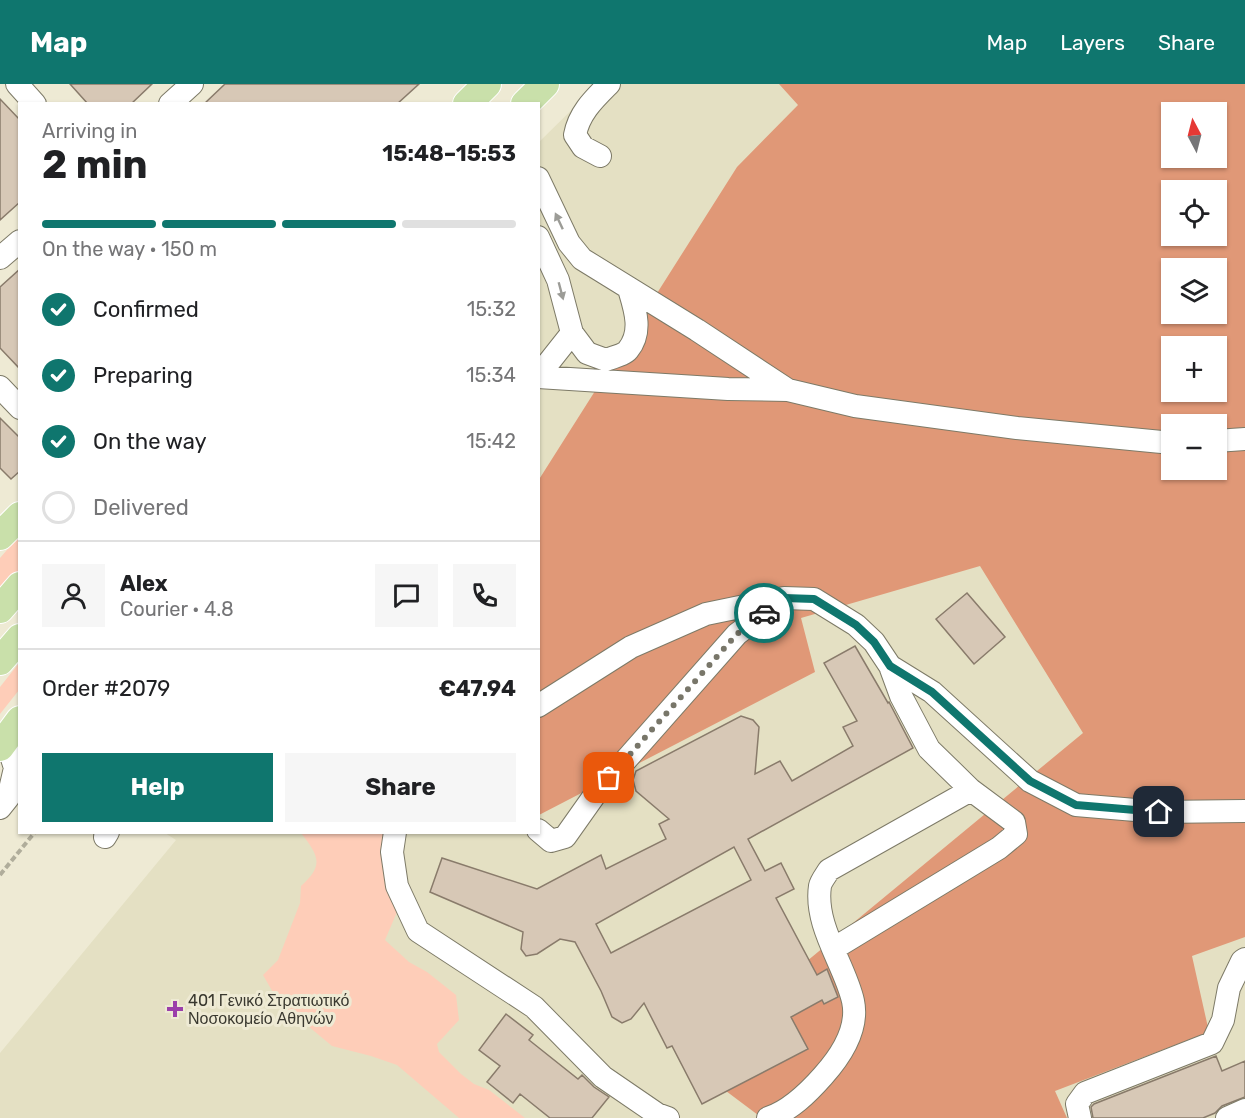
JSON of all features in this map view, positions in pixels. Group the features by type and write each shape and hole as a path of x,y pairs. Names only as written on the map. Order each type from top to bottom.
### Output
{"main road":[{"path":"527,102 545,84"},
{"path":"535,102 545,84"},
{"path":"0,536 18,518"},
{"path":"0,609 18,588"},
{"path":"0,661 18,640"}],"street":[{"path":"17,84 33,102"},
{"path":"172,102 192,84"},
{"path":"524,84 537,84"},
{"path":"600,156 583,147 575,135 577,123 591,102 609,84"},
{"path":"540,182 569,243 582,259 788,390"},
{"path":"540,241 558,280 572,333 587,353 606,360 627,351 637,335 636,312 629,289"},
{"path":"0,258 18,243"},
{"path":"540,373 572,333"},
{"path":"540,376 728,389 788,390 855,406 1017,428 1161,442"},
{"path":"0,387 18,406"},
{"path":"1227,440 1245,439"},
{"path":"540,832 551,841 565,837 602,787 737,634 784,598"},
{"path":"540,705 631,647 706,614 784,598 814,599 856,625 874,642 890,666 901,696 929,749 971,790 1014,822 1016,834 999,848 833,949"},
{"path":"890,666 932,692 1030,781 1076,805 1159,812 1245,811"},
{"path":"0,808 8,798 15,768 9,736"},
{"path":"768,1118 777,1115 807,1094 838,1060 852,1028 854,1002 821,912 820,885 829,870 971,790"},
{"path":"395,834 392,852 397,886 418,931 534,1006 603,1077 657,1114 668,1118"},
{"path":"1080,1118 1077,1104 1085,1093 1212,1042 1223,1020 1229,988 1245,959"},
{"path":"1227,1118 1245,1110"}],"path":[{"path":"0,875 33,834"}],"shaded area":[{"path":"598,84 1245,84 1245,1118 0,1118 0,1053 176,840 167,834 540,834 540,141"},
{"path":"779,84 1245,84 1245,937 1192,956 1209,1032 1055,1091 1067,1118 762,1118 686,1061 1083,733 980,566 801,618 815,672 540,814 540,478 737,167 798,105"},
{"path":"18,537 18,575 0,597 0,558"},
{"path":"18,664 18,691 0,714 0,687"},
{"path":"302,834 388,834 397,912 385,940 409,962 427,972 456,995 459,1020 437,1044 439,1052 474,1084 489,1090 525,1118 459,1118 397,1065 332,1046 278,1001 263,975 278,960 300,903 301,886 314,872 316,860 312,848"}],"building":[{"path":"70,84 152,84 133,102 86,102"},
{"path":"225,84 419,84 399,102 206,102"},
{"path":"0,99 18,118 18,204 0,220"},
{"path":"18,271 18,367 0,348 0,287"},
{"path":"0,418 18,436 18,473 11,479 0,468"},
{"path":"967,593 1005,637 974,664 936,619"},
{"path":"855,646 889,702 913,748 748,839 765,871 781,863 794,889 776,898 817,975 827,969 838,997 824,1004 822,1000 791,1017 808,1049 702,1104 672,1046 667,1048 644,1003 631,1019 622,1023 612,1017 575,942 560,939 537,954 526,956 521,949 523,932 430,892 442,858 537,889 601,855 606,869 666,839 659,824 669,819 636,791 633,780 636,771 741,716 753,720 759,727 755,774 780,761 792,781 853,746 843,727 857,721 824,663","holes":["734,847 751,880 611,953 596,924"]},
{"path":"506,1014 533,1035 529,1040 578,1079 582,1075 609,1097 592,1118 550,1118 520,1094 513,1103 487,1082 500,1066 479,1050"},
{"path":"1216,1056 1222,1071 1245,1061 1245,1097 1222,1106 1215,1113 1203,1118 1093,1118 1091,1107 1094,1104"}],"way so far":[{"path":"609,778 737,634 764,613"}],"place":[{"name":"401 Γενικό Στρατιωτικό Νοσοκομείο Αθηνών","path":"175,1009"}],"route":[{"path":"764,613 784,598 814,599 856,625 874,642 890,666 932,692 1030,781 1076,805 1159,812"}]}
